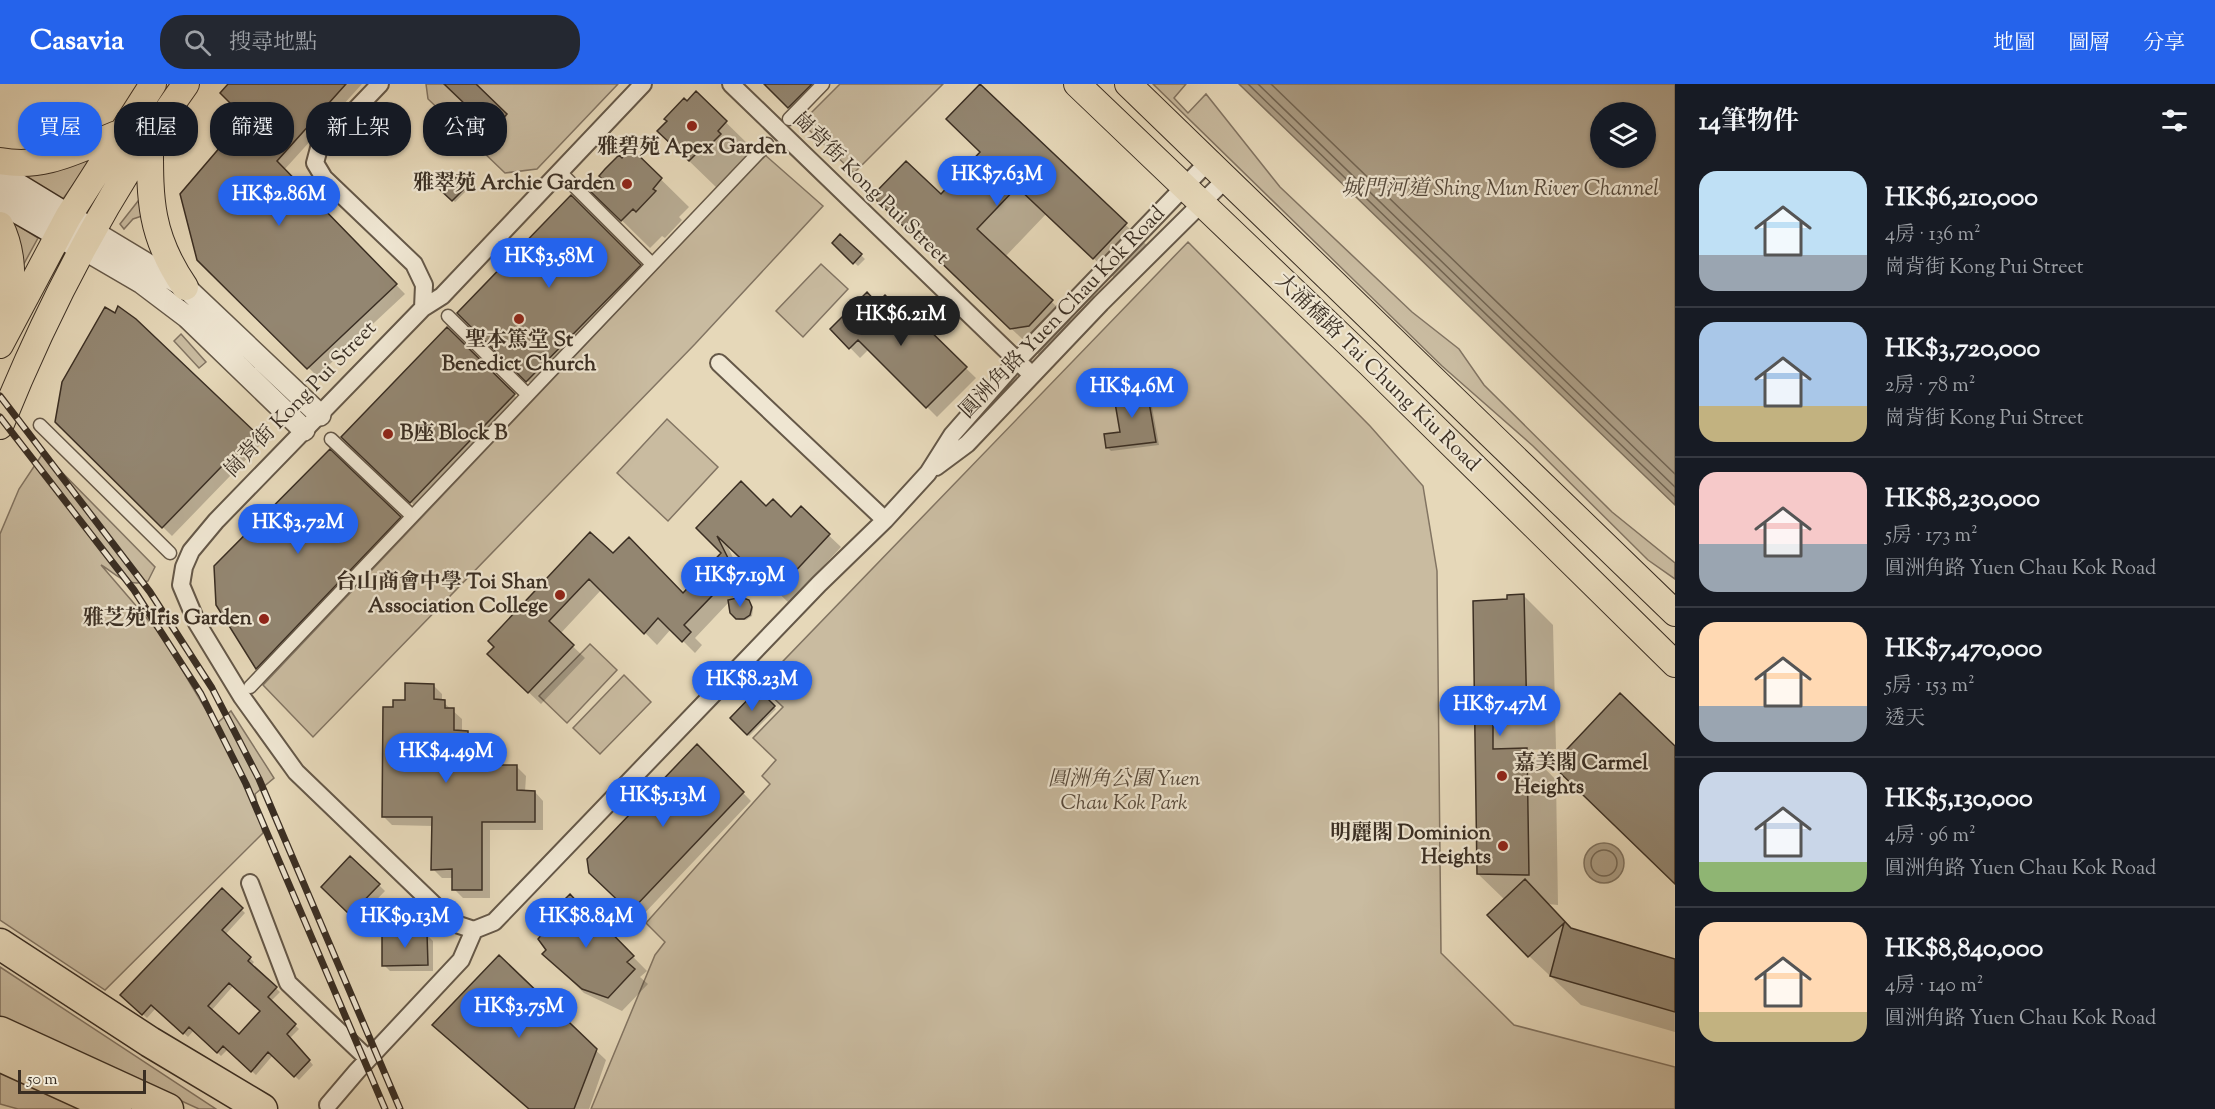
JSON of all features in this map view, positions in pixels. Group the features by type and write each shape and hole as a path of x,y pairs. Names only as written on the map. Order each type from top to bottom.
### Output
{"highway":[{"path":"0,944 150,1042 262,1109"},
{"path":"0,1032 168,1109"},
{"path":"0,1056 116,1109"}],"main road":[{"path":"141,102 153,84"},
{"path":"173,102 186,84"},
{"name":"大涌橋路 Tai Chung Kiu Road","path":"1077,84 1370,364 1675,664"},
{"name":"大涌橋路 Tai Chung Kiu Road","path":"1128,84 1675,613"},
{"path":"0,161 26,164 65,157 114,136"},
{"path":"4,338 63,226 114,143"},
{"path":"0,426 43,325 87,240 136,156"},
{"path":"151,156 152,215 170,266 185,287"},
{"path":"0,175 63,226"},
{"path":"0,201 63,226 87,240"},
{"path":"0,225 9,243 13,269 4,338"}],"street":[{"path":"380,84 319,148 315,163 324,178 414,264 424,285 423,308"},
{"name":"崗背街 Kong Pui Street","path":"474,930 453,923 296,772 242,697 185,600 181,585 191,550 423,308 442,296 643,84"},
{"name":"崗背街 Kong Pui Street","path":"731,84 1032,375"},
{"path":"789,119 823,84"},
{"path":"250,687 411,515 767,144"},
{"name":"圓洲角路 Yuen Chau Kok Road","path":"928,473 966,444 1032,375 1216,171"},
{"name":"圓洲角路 Yuen Chau Kok Road","path":"474,930 494,921 819,584 885,520 928,473 952,435 1016,362 1216,171"},
{"path":"560,172 651,263"},
{"path":"87,240 185,287 320,415"},
{"path":"87,240 187,317 304,430"},
{"path":"448,316 527,394"},
{"path":"719,363 885,520"},
{"path":"40,425 170,553"},
{"path":"331,439 411,515"},
{"path":"249,883 288,982 368,1059"},
{"path":"328,1105 461,960 474,930"}],"green space":[{"path":"426,84 618,84 537,169 505,173 487,156 507,156 507,102 431,102 428,99"},
{"path":"840,84 943,84 854,173 809,130 807,117"},
{"path":"1153,84 1186,84 1174,98 1188,113 1206,94 1280,187 1412,312 1459,349 1484,385 1612,512 1675,563 1675,579 1648,560 1533,446 1442,366"},
{"path":"765,155 823,206 695,344 313,737 263,685"},
{"path":"84,156 94,156 60,203 13,173"},
{"path":"142,196 142,216 133,219 124,229 120,224"},
{"path":"8,219 38,238 20,271"},
{"name":"圓洲角公園 Yuen Chau Kok Park","path":"1188,242 1370,426 1423,486 1437,571 1441,953 1514,1025 1675,1067 1675,1109 591,1109 655,955 665,942 646,923 770,784 762,776 776,760 753,738 783,707 760,685"},
{"path":"821,264 848,289 803,337 776,311"},
{"path":"181,334 206,362 199,368 174,341"},
{"path":"667,419 718,467 668,521 617,473"},
{"path":"43,453 155,567 148,581 134,583 128,582 101,565 162,636 215,725 231,711 274,778 255,794 263,833 105,990 0,920 0,534 19,489"},
{"path":"590,644 617,670 567,723 539,696"},
{"path":"624,675 651,702 600,754 573,728"},
{"path":"0,967 216,1109 199,1109 0,1018"},
{"path":"0,1072 85,1109 18,1109 0,1104"}],"water":[{"name":"城門河道 Shing Mun River Channel","path":"1239,84 1675,84 1675,505"},
{"path":"1604,843 1618,849 1624,863 1618,877 1604,883 1590,877 1584,863 1590,849"}],"building":[{"path":"228,84 346,84 330,102 306,102 306,129 294,142 294,102 229,102 220,93"},
{"path":"444,84 476,84 495,102 463,102"},
{"path":"764,84 812,84 788,108"},
{"path":"980,84 1127,223 1093,259 1017,187 977,229 1053,300 1029,326 1010,329 872,196 906,161 941,194 980,152 946,119"},
{"name":"雅碧苑 Apex Garden","path":"696,91 727,121 718,131 721,134 701,154 698,152 689,161 657,131 667,121 664,119 684,98 687,101"},
{"name":"雅翠苑 Archie Garden","path":"631,148 662,178 653,189 656,191 636,212 633,209 621,221 590,191 602,179 599,176 605,169 619,155 622,158"},
{"path":"212,156 281,156 277,161 397,284 307,369 197,260 180,194"},
{"path":"449,171 466,187 452,201 436,186"},
{"path":"571,195 641,265 526,382 457,313"},
{"path":"840,234 862,254 853,264 832,243"},
{"path":"867,292 877,303 885,295 908,318 918,319 967,367 926,408 858,340 849,349 830,329"},
{"path":"118,306 136,319 255,432 162,528 55,422 62,382 105,307 115,313"},
{"path":"447,327 515,394 410,503 341,437"},
{"path":"1146,385 1156,442 1106,448 1104,434 1120,432 1113,391"},
{"path":"330,449 401,517 256,669 216,605 214,566"},
{"path":"741,481 766,506 773,499 791,517 801,506 830,534 776,592 717,536 735,572 684,625 691,632 682,642 658,618 644,634 589,579 549,621 574,645 528,693 487,654 494,647 488,641 590,532 613,553 629,537 683,593 721,553 696,528"},
{"path":"1524,594 1527,720 1493,721 1493,749 1527,748 1529,875 1477,874 1473,601 1507,599 1507,595"},
{"path":"741,597 749,600 752,607 750,615 744,619 736,619 730,613 728,600"},
{"path":"405,683 434,684 434,699 445,700 445,708 454,708 454,730 468,731 468,765 517,765 517,790 535,791 535,822 482,822 482,890 452,890 452,869 431,870 432,817 382,817 383,707 393,707 393,700 405,700"},
{"path":"758,689 775,706 747,735 730,718"},
{"path":"1620,693 1675,746 1675,884 1552,765"},
{"path":"697,744 744,792 630,912 589,873 587,859"},
{"path":"350,856 380,884 350,915 321,887"},
{"path":"1525,879 1571,928 1675,959 1675,1012 1550,976 1564,923 1528,957 1487,915"},
{"path":"222,888 243,908 222,930 251,957 248,961 277,987 268,997 296,1024 287,1034 310,1060 294,1077 268,1052 251,1072 223,1046 217,1053 189,1027 183,1034 151,1005 142,1015 120,995","holes":["229,983 260,1011 239,1034 208,1006"]},
{"path":"570,894 581,906 583,904 634,956 627,962 635,969 608,998 582,989 542,954 546,950 538,939 555,918 550,914"},
{"path":"382,933 427,933 428,965 382,966"},
{"path":"499,955 597,1049 574,1109 529,1109 432,1025"}],"railway":[{"path":"0,396 150,592 212,688 259,779 400,1109"},
{"path":"0,417 134,590 201,694 246,784 385,1109"}],"place":[{"name":"雅碧苑 Apex Garden","path":"692,126"},
{"name":"雅翠苑 Archie Garden","path":"627,184"},
{"name":"聖本篤堂 St Benedict Church","path":"519,319"},
{"name":"B座 Block B","path":"388,434"},
{"name":"台山商會中學 Toi Shan Association College","path":"560,595"},
{"name":"雅芝苑 Iris Garden","path":"264,619"},
{"name":"嘉美閣 Carmel Heights","path":"1502,776"},
{"name":"明麗閣 Dominion Heights","path":"1503,846"}]}
